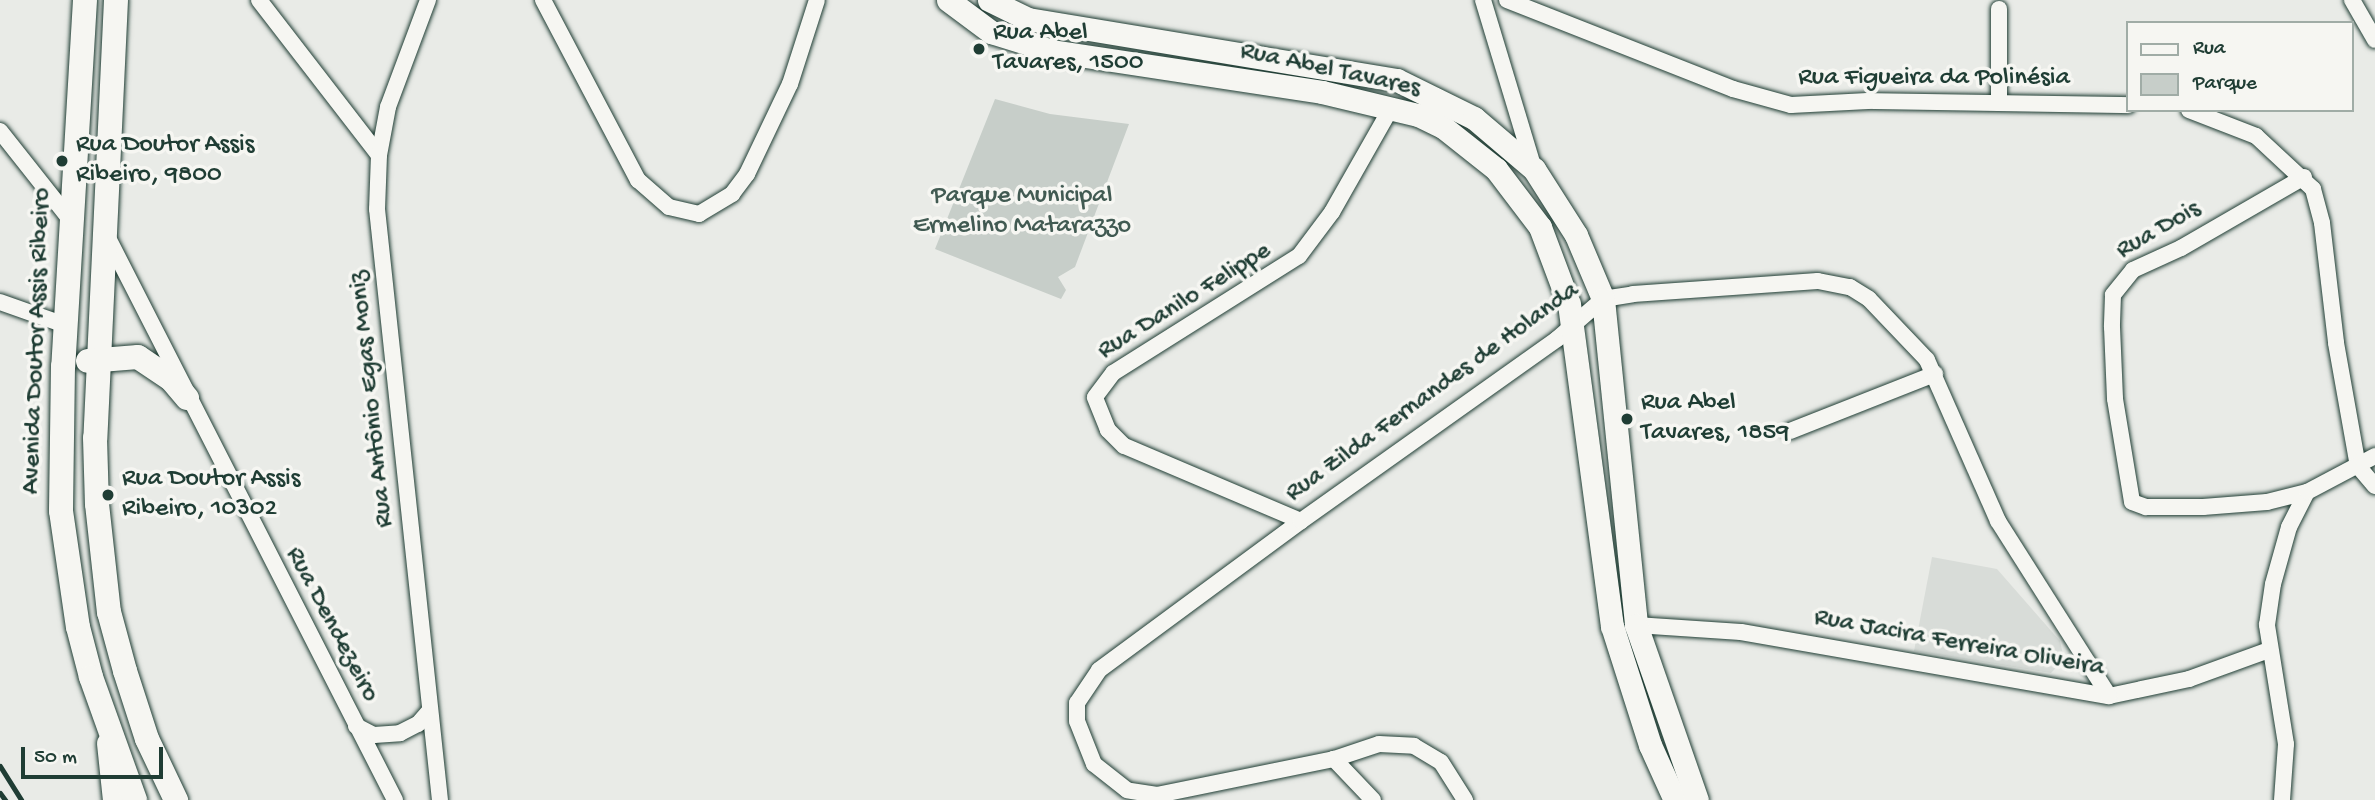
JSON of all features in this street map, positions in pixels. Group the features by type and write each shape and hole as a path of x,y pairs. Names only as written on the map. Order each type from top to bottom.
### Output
{"main road":[{"name":"Avenida Doutor Assis Ribeiro","path":"85,0 65,325 60,460 66,555 78,627 106,726 135,800"},
{"path":"116,0 97,504 109,612 147,739 176,800"},
{"path":"63,366 101,357 138,357 171,379 187,398"}],"street":[{"path":"259,0 379,155"},
{"name":"Rua Antônio Egas Moniz","path":"428,0 388,107 379,155 377,209 440,800"},
{"path":"543,0 622,154 654,196 684,213 699,214 732,194 747,174 786,95 817,0"},
{"name":"Rua Abel Tavares","path":"947,0 991,32 1052,51 1322,92 1391,108 1443,127 1496,170 1518,194 1556,258 1573,326 1612,625 1650,746 1675,800"},
{"name":"Rua Abel Tavares","path":"989,0 1028,19 1396,80 1475,118 1534,169 1576,235 1603,299 1636,625 1697,800"},
{"path":"1483,0 1534,169"},
{"name":"Rua Figueira da Polinésia","path":"1507,0 1733,89 1791,105 1868,101 2126,105"},
{"path":"2352,0 2375,40"},
{"path":"1999,9 1999,103"},
{"name":"Rua Danilo Felippe","path":"1301,521 1124,446 1108,430 1095,397 1113,373 1299,256 1332,212 1391,108"},
{"path":"2194,112 2256,136 2304,177 2322,223 2336,342 2358,466 2375,486"},
{"path":"0,131 72,222"},
{"name":"Rua Dois","path":"2304,177 2181,248 2133,270 2116,288 2112,303 2115,399 2129,498 2146,507 2190,507 2267,502 2307,492"},
{"name":"Rua Dendezeiro","path":"106,234 187,398 395,800"},
{"name":"Rua Zilda Fernandes de Holanda","path":"1465,800 1441,762 1414,746 1379,744 1334,759 1157,795 1141,794 1115,783 1099,769 1077,721 1077,703 1099,670 1573,326 1603,299 1692,287 1835,282 1877,307 1914,344 1935,374 1998,521 2109,696"},
{"path":"0,302 65,325"},
{"path":"1790,431 1935,374"},
{"path":"2282,800 2286,744 2267,625 2273,584 2289,527 2307,492 2375,456"},
{"name":"Rua Jacira Ferreira Oliveira","path":"1636,625 1741,632 2109,696 2189,680 2269,650"},
{"path":"356,726 374,735 400,733 418,724 430,710"},
{"path":"106,726 114,800"},
{"path":"1334,759 1373,800"}],"shaded area":[{"path":"1932,557 1997,569 2060,641 2064,659 2051,673 1914,651"}],"green space":[{"name":"Parque Municipal Ermelino Matarazzo","path":"995,99 1050,114 1129,124 1075,267 1058,277 1066,290 1061,299 935,249"}],"railway":[{"path":"0,766 21,800"},
{"path":"0,793 5,800"}],"place":[{"name":"Rua Abel Tavares, 1500","path":"979,49"},
{"name":"Rua Doutor Assis Ribeiro, 9800","path":"62,161"},
{"name":"Rua Abel Tavares, 1859","path":"1627,419"},
{"name":"Rua Doutor Assis Ribeiro, 10302","path":"108,495"}]}
